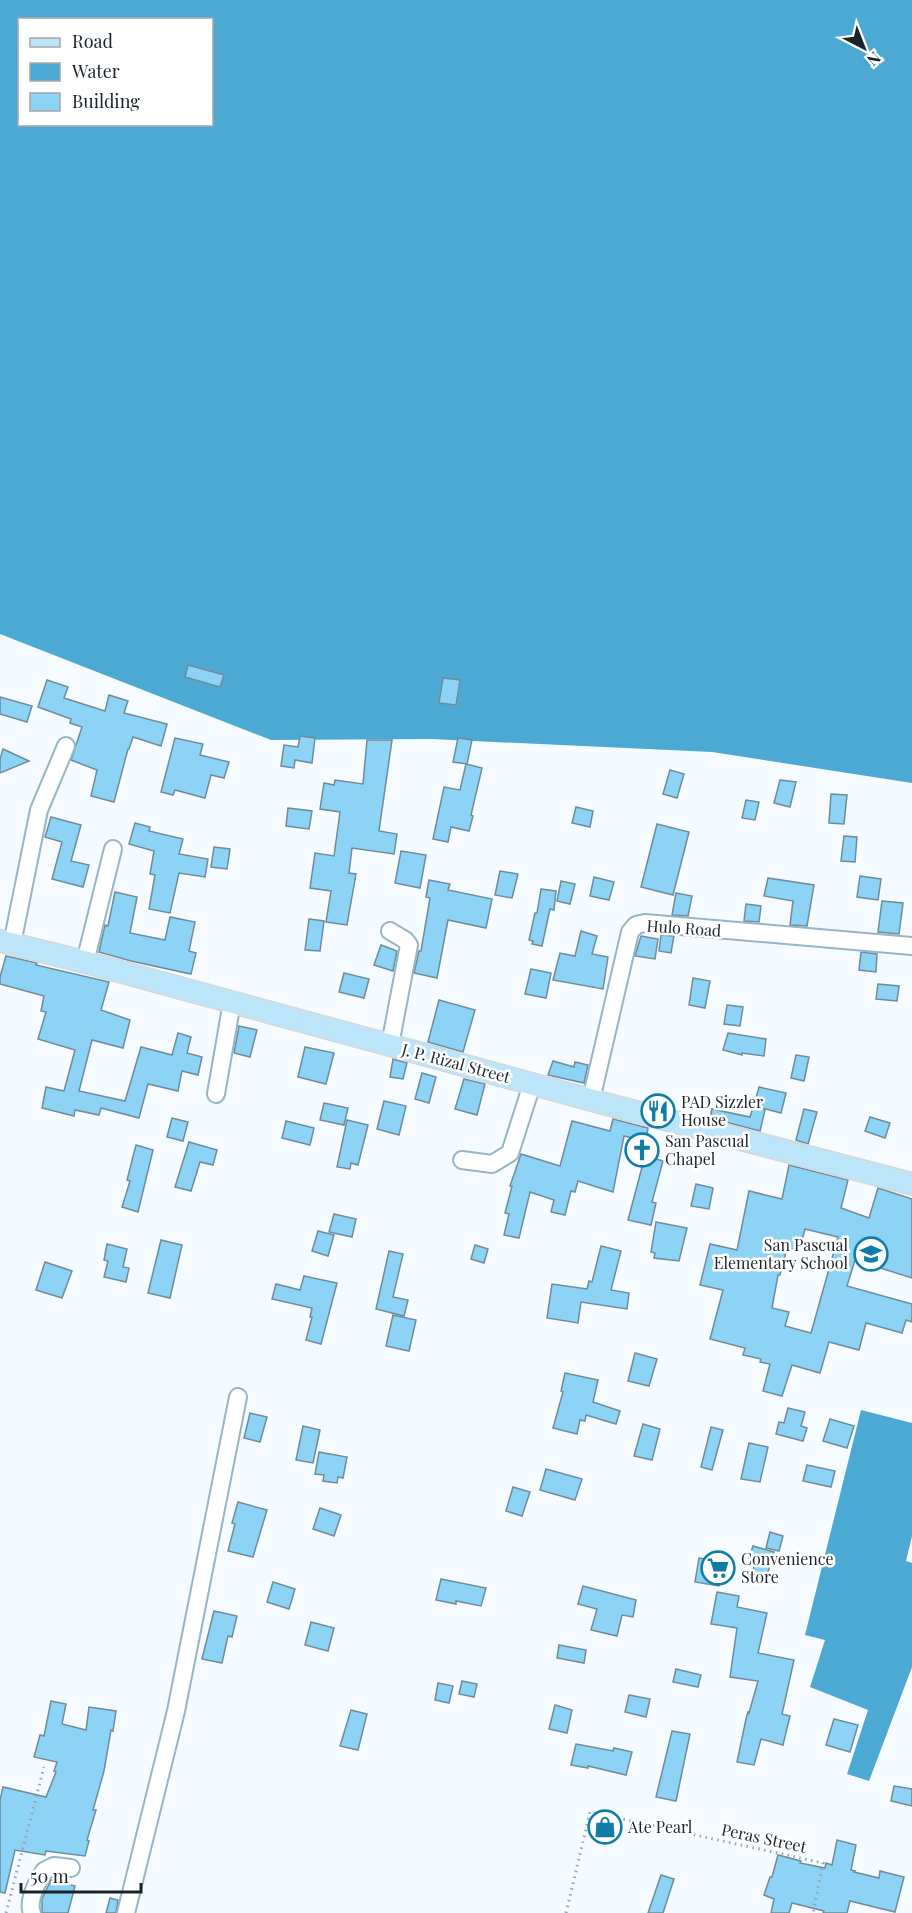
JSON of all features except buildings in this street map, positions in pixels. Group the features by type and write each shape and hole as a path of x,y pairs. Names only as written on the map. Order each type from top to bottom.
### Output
{"main road":[{"name":"J. P. Rizal Street","path":"6,943 85,962 591,1100 912,1184"}],"street":[{"path":"6,943 39,810 66,746"},
{"path":"85,962 113,849"},
{"name":"Hulo Road","path":"591,1100 630,932 636,925 645,923 912,946"},
{"path":"390,931 405,940 408,945 390,1045"},
{"path":"216,1094 232,1002"},
{"path":"462,1160 492,1164 510,1153 532,1084"},
{"path":"126,1913 176,1711 238,1397"},
{"path":"32,1913 30,1909 33,1897 44,1871 54,1866 71,1868"}],"path":[{"path":"6,1913 44,1767"},
{"name":"Peras Street","path":"566,1913 590,1812 823,1863 813,1913"}],"water":[{"path":"0,0 912,0 912,783 712,752 431,739 271,740 0,634"},
{"path":"861,1410 912,1423 912,1536 906,1561 912,1563 912,1667 869,1781 847,1774 868,1710 810,1687 825,1640 805,1635"}],"place":[{"name":"PAD Sizzler House","path":"658,1111"},
{"name":"San Pascual Chapel","path":"642,1150"},
{"name":"San Pascual Elementary School","path":"871,1254"},
{"name":"Convenience Store","path":"718,1568"},
{"name":"Ate Pearl","path":"605,1827"}]}
